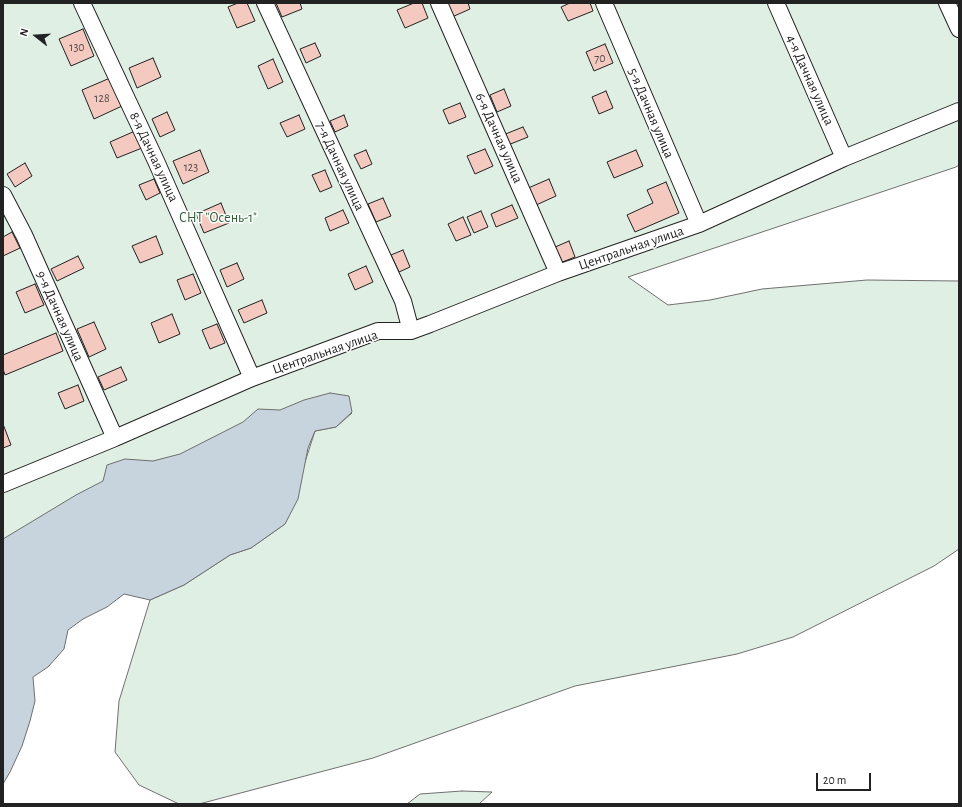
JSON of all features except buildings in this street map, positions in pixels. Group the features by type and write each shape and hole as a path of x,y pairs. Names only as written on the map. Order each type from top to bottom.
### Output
{"street":[{"name":"8-я Дачная улица","path":"82,3 156,161 252,378"},
{"name":"7-я Дачная улица","path":"264,3 403,301 411,331"},
{"name":"6-я Дачная улица","path":"439,3 558,273"},
{"name":"5-я Дачная улица","path":"604,3 699,224"},
{"name":"4-я Дачная улица","path":"776,3 844,158"},
{"path":"947,3 959,29"},
{"name":"Центральная улица","path":"3,484 115,438 252,378 378,331 411,331 558,273 699,224 844,158 959,111"},
{"name":"9-я Дачная улица","path":"3,195 24,235 115,438"}],"green space":[{"name":"СНТ \"Осень-1\"","path":"3,3 959,3 959,165 628,277 668,305 710,300 762,289 867,280 959,281 959,549 934,566 793,637 737,654 575,686 373,758 199,804 179,804 139,785 115,752 119,701 150,600 184,585 230,555 251,548 285,524 315,431 336,427 352,413 3,544"},
{"path":"462,791 492,792 479,804 407,804 420,794"}],"shaded area":[{"path":"330,393 349,396 352,412 336,427 315,431 308,448 298,499 285,524 251,548 230,555 184,585 150,600 124,594 107,607 83,619 68,630 64,649 48,667 33,677 35,701 30,721 22,746 3,784 3,539 76,495 103,481 107,465 125,459 153,461 180,454 243,422 258,409 280,410 304,400"}]}
